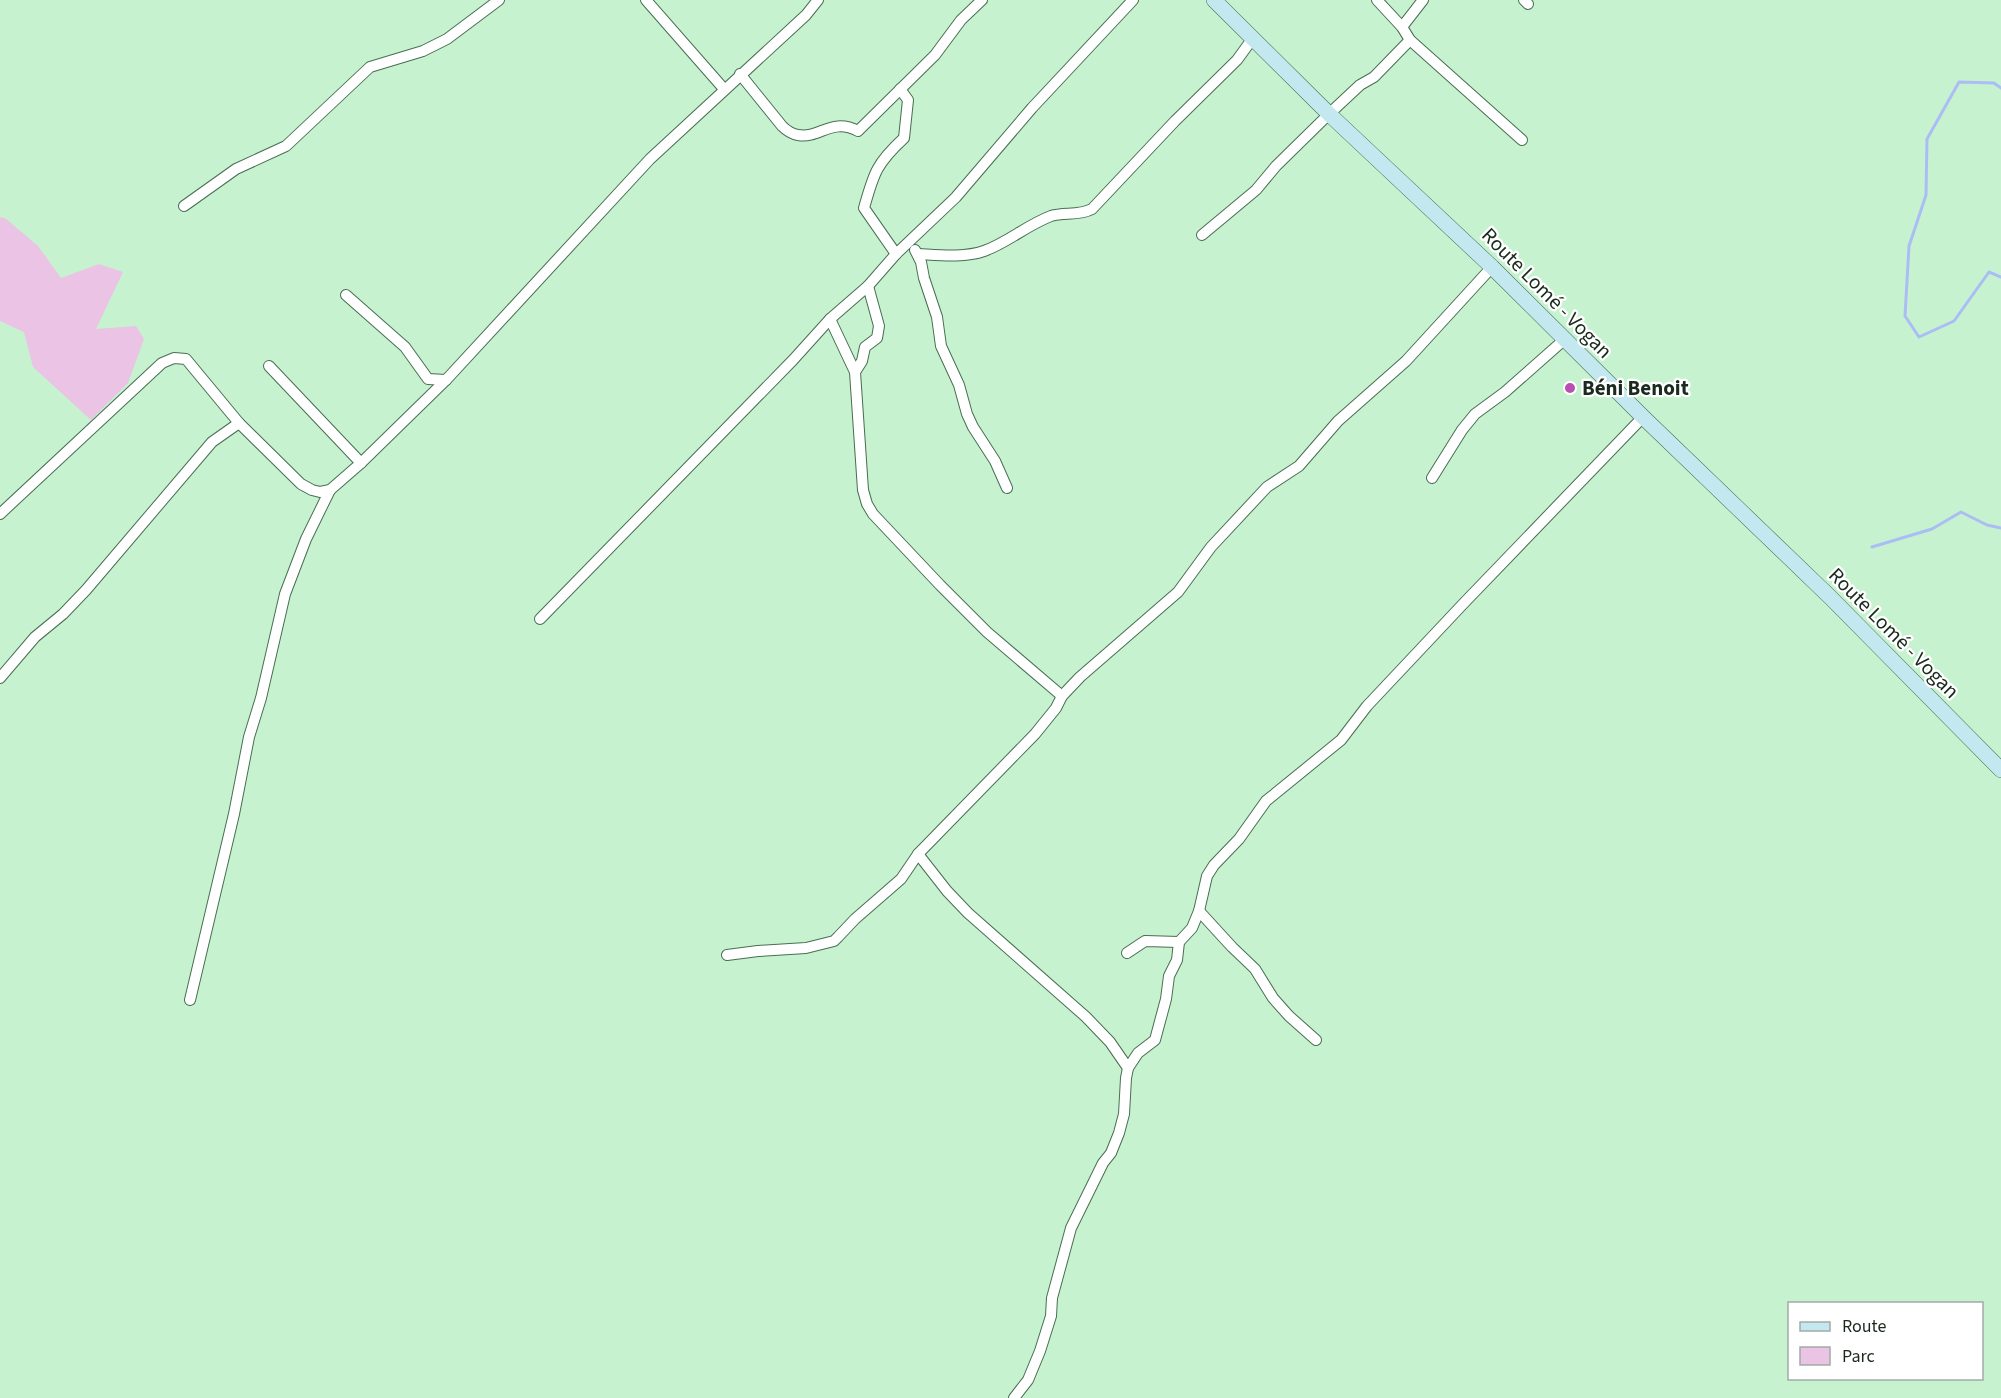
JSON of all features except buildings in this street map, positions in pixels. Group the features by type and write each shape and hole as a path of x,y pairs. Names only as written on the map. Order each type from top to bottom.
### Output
{"main road":[{"name":"Route Lomé - Vogan","path":"1214,0 1329,114 1492,267 1643,417 1830,597 2001,770"}],"street":[{"path":"184,206 236,169 286,146 370,67 423,51 447,39 499,0"},
{"path":"646,0 724,89"},
{"path":"190,1000 234,814 249,737 261,698 285,594 306,538 330,490 446,380 650,159 806,15 818,0"},
{"path":"740,74 782,126 799,136 832,127 848,126 858,131 935,55 961,20 982,0"},
{"path":"540,620 793,360 830,319 868,286 896,254 956,197 1032,108 1133,0"},
{"path":"1377,0 1402,27 1410,40 1522,140"},
{"path":"1402,27 1423,0"},
{"path":"918,254 957,255 983,251 1040,220 1058,214 1085,213 1092,209 1175,121 1237,60 1253,38"},
{"path":"1202,234 1256,190 1276,166 1329,114 1360,85 1374,76 1410,40"},
{"path":"896,254 864,208 874,173 887,154 904,138 908,100 900,89"},
{"path":"909,243 918,254 937,317 941,346 959,385 967,414 995,461 1007,488"},
{"path":"727,955 806,948 834,941 900,879 918,854 1035,734 1056,708 1062,696 1080,677 1178,592 1211,547 1267,487 1299,466 1338,421 1406,361 1492,267"},
{"path":"855,372 862,361 865,347 877,338 879,326 868,286"},
{"path":"346,295 405,347 428,379 446,380"},
{"path":"830,319 855,372 863,490 873,514 987,632 1062,696"},
{"path":"1432,478 1462,430 1475,414 1505,392 1565,339"},
{"path":"0,514 162,363 174,358 186,359 239,423 301,484 320,492 330,490"},
{"path":"269,366 361,463"},
{"path":"1014,1398 1028,1380 1040,1351 1051,1316 1052,1298 1071,1228 1099,1170 1111,1153 1119,1133 1124,1114 1128,1068 1138,1053 1155,1040 1166,999 1169,976 1177,960 1179,942 1192,928 1199,911 1207,876 1214,865 1239,839 1266,801 1341,740 1367,706 1643,417"},
{"path":"0,678 35,637 63,614 86,590 212,442 239,423"},
{"path":"918,854 968,913 1086,1017 1110,1042 1128,1068"},
{"path":"1199,911 1255,969 1273,998 1289,1016 1316,1041"},
{"path":"1127,953 1145,941 1179,942"}],"green space":[{"path":"0,217 5,218 38,246 61,278 99,264 123,272 96,329 136,326 144,339 128,383 91,420 33,367 24,332 0,321"}],"waterway":[{"path":"2001,88 1994,83 1959,82 1927,139 1926,195 1909,246 1905,316 1919,337 1954,321 1989,272 2001,277"},
{"path":"1872,547 1932,529 1961,512 1987,525 2001,528"}],"place":[{"name":"Béni Benoit","path":"1570,388"}]}
